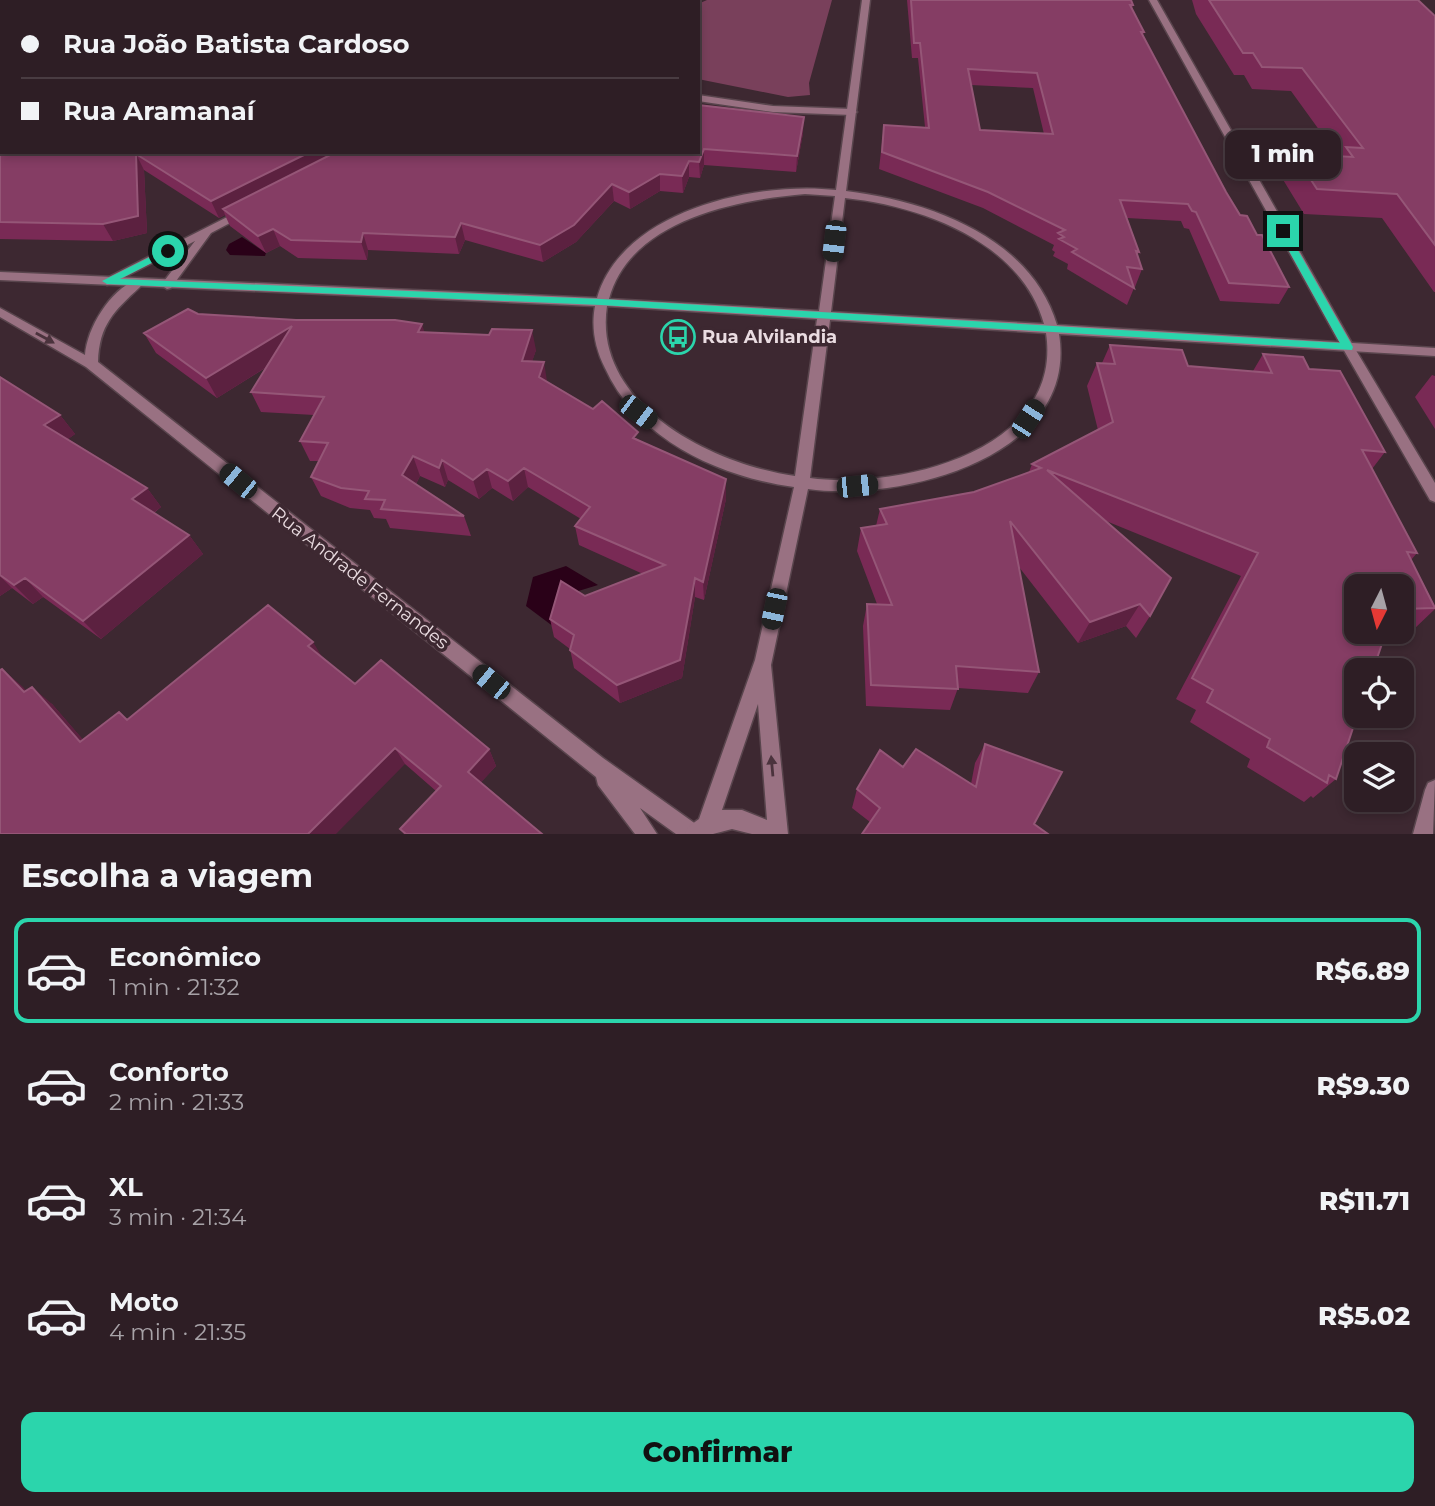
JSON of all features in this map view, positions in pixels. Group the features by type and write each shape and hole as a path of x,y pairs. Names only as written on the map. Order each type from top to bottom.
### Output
{"street":[{"path":"699,830 764,660 802,483 866,0"},
{"path":"1153,0 1435,496"},
{"path":"700,98 773,109 852,112"},
{"path":"805,191 840,192 897,202 951,222 998,250 1033,286 1053,328 1055,359 1047,389 1028,419 998,445 958,466 910,480 857,486 802,483 737,469 681,444 638,412 610,375 598,338 601,302 611,278 627,255 649,236 675,220 736,199 805,191"},
{"path":"107,281 248,209"},
{"path":"167,285 209,230"},
{"path":"0,276 136,284 601,302 1435,352"},
{"path":"91,364 90,347 95,327 136,284"},
{"name":"Rua Andrade Fernandes","path":"0,313 91,364 596,765 699,830"},
{"path":"764,660 778,834"},
{"name":"Rua Andrade Fernandes","path":"596,765 647,834"},
{"path":"1423,834 1435,790"},
{"path":"699,830 734,818 758,825 769,834"}],"shaded area":[{"path":"707,0 832,0 809,83 810,95 788,97 700,79 700,3"},
{"path":"242,237 266,253 265,256 230,255 226,250 229,244"},
{"path":"566,566 598,585 562,596 554,627 526,606 533,577"}],"building":[{"path":"911,0 1131,0 1133,5 1130,5 1144,32 1141,32 1226,192 1240,215 1247,216 1257,235 1262,235 1289,287 1229,283 1196,212 1192,211 1188,204 1120,200 1139,252 1136,251 1142,269 1127,267 1134,288 1072,252 1077,249 1059,239 1064,237 1058,233 1065,230 988,192 882,152 884,125 929,128 920,43 914,43","holes":["968,69 1037,73 1053,134 980,130"]},
{"path":"1209,0 1418,0 1435,16 1435,245 1397,194 1317,189 1294,154 1353,157 1346,147 1363,148 1302,68 1262,67 1253,53 1243,53"},
{"path":"700,105 804,117 797,156 704,149 699,162 689,161 682,176 660,174 629,192 612,184 574,225 540,245 461,223 455,237 363,233 361,242 291,240 273,229 258,236 223,209 332,154 700,154"},
{"path":"0,154 136,154 138,216 103,224 0,222"},
{"path":"136,154 306,154 211,201"},
{"path":"188,309 198,314 296,320 395,320 422,324 418,332 489,335 492,329 532,330 522,361 544,362 539,377 593,409 602,401 638,432 633,438 726,479 703,582 695,578 680,660 617,685 570,650 574,635 550,619 561,581 585,596 665,565 575,526 590,507 524,468 508,481 487,469 473,480 442,460 439,468 413,456 402,475 464,516 381,509 385,500 365,499 369,491 341,488 311,477 328,443 300,441 324,397 251,392 292,326 206,378 144,333"},
{"path":"1110,345 1182,350 1188,366 1272,373 1263,354 1303,357 1309,369 1340,371 1385,452 1362,450 1417,553 1407,552 1435,608 1414,609 1414,574 1344,574 1344,644 1382,644 1377,658 1344,658 1344,728 1353,728 1348,742 1344,742 1344,755 1336,779 1329,775 1327,783 1267,747 1270,739 1207,702 1213,690 1192,678 1258,553 1047,470 1171,578 1150,616 1140,604 1090,622 1010,521 1039,672 956,666 958,689 871,685 867,604 892,605 861,528 887,524 880,509 974,492 1041,468 1032,464 1113,422 1097,363 1115,364"},
{"path":"0,377 60,415 44,425 147,488 132,499 189,535 83,621 25,578 14,585 0,575"},
{"path":"268,605 313,642 308,646 355,684 381,660 489,749 468,772 542,834 406,834 400,829 441,786 395,748 308,834 0,834 0,670 24,692 32,687 80,742 119,712 127,720"},
{"path":"985,744 1062,772 1034,824 1048,834 862,834 880,808 857,789 880,750 903,767 916,749 976,787"}],"place":[{"name":"Rua Alvilandia","path":"678,337"}],"route":[{"path":"168,251 107,281 601,302 1348,347 1283,231"}]}
